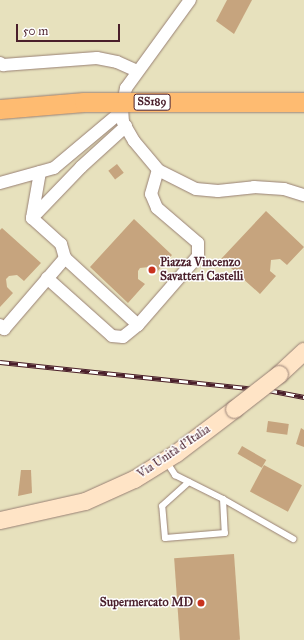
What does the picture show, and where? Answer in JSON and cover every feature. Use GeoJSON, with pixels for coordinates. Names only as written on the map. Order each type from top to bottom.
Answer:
{"type":"FeatureCollection","features":[{"type":"Feature","properties":{"kind":"main road","name":"SS189"},"geometry":{"type":"LineString","coordinates":[[0,109],[84,102],[304,102]]}},
{"type":"Feature","properties":{"kind":"street"},"geometry":{"type":"LineString","coordinates":[[190,0],[126,88],[122,111],[126,126],[158,170],[196,189],[218,191],[254,187],[284,189],[304,195]]}},
{"type":"Feature","properties":{"kind":"street"},"geometry":{"type":"LineString","coordinates":[[0,63],[3,65],[97,58],[117,62],[137,71]]}},
{"type":"Feature","properties":{"kind":"street"},"geometry":{"type":"LineString","coordinates":[[0,183],[54,168],[122,111]]}},
{"type":"Feature","properties":{"kind":"street"},"geometry":{"type":"LineString","coordinates":[[32,218],[69,180],[126,126]]}},
{"type":"Feature","properties":{"kind":"street"},"geometry":{"type":"LineString","coordinates":[[54,168],[69,180]]}},
{"type":"Feature","properties":{"kind":"street"},"geometry":{"type":"LineString","coordinates":[[47,278],[112,336],[123,336],[138,325],[198,256],[198,243],[157,208],[151,194],[158,170]]}},
{"type":"Feature","properties":{"kind":"street"},"geometry":{"type":"LineString","coordinates":[[32,218],[40,172]]}},
{"type":"Feature","properties":{"kind":"street"},"geometry":{"type":"LineString","coordinates":[[32,218],[61,244],[65,258],[138,325]]}},
{"type":"Feature","properties":{"kind":"street"},"geometry":{"type":"LineString","coordinates":[[0,325],[4,329],[65,258]]}},
{"type":"Feature","properties":{"kind":"street","name":"Via Unità d'Italia"},"geometry":{"type":"LineString","coordinates":[[0,520],[85,501],[134,479],[166,461],[279,374],[304,351]]}},
{"type":"Feature","properties":{"kind":"lane"},"geometry":{"type":"LineString","coordinates":[[166,461],[175,475],[223,499],[293,539]]}},
{"type":"Feature","properties":{"kind":"lane"},"geometry":{"type":"LineString","coordinates":[[189,482],[162,506],[164,538],[225,533],[223,499]]}},
{"type":"Feature","properties":{"kind":"building"},"geometry":{"type":"Polygon","coordinates":[[[227,0],[252,0],[234,34],[216,21],[227,0]]]}},
{"type":"Feature","properties":{"kind":"building"},"geometry":{"type":"Polygon","coordinates":[[[117,164],[124,173],[115,179],[108,171],[117,164]]]}},
{"type":"Feature","properties":{"kind":"building"},"geometry":{"type":"Polygon","coordinates":[[[266,211],[304,247],[287,265],[280,259],[271,260],[270,271],[276,276],[260,294],[221,259],[266,211]]]}},
{"type":"Feature","properties":{"kind":"building"},"geometry":{"type":"Polygon","coordinates":[[[134,219],[172,255],[156,273],[149,267],[140,268],[138,271],[138,279],[145,284],[128,303],[90,267],[134,219]]]}},
{"type":"Feature","properties":{"kind":"building"},"geometry":{"type":"Polygon","coordinates":[[[2,228],[41,263],[24,281],[17,275],[9,276],[6,279],[7,287],[13,293],[0,307],[0,230],[2,228]]]}},
{"type":"Feature","properties":{"kind":"building"},"geometry":{"type":"Polygon","coordinates":[[[268,421],[289,424],[287,435],[266,432],[268,421]]]}},
{"type":"Feature","properties":{"kind":"building"},"geometry":{"type":"Polygon","coordinates":[[[301,428],[304,430],[304,447],[296,444],[301,428]]]}},
{"type":"Feature","properties":{"kind":"building"},"geometry":{"type":"Polygon","coordinates":[[[242,446],[266,460],[262,468],[238,454],[242,446]]]}},
{"type":"Feature","properties":{"kind":"building"},"geometry":{"type":"Polygon","coordinates":[[[264,465],[302,485],[288,512],[250,491],[264,465]]]}},
{"type":"Feature","properties":{"kind":"building"},"geometry":{"type":"Polygon","coordinates":[[[21,470],[31,470],[32,493],[18,496],[21,470]]]}},
{"type":"Feature","properties":{"kind":"building"},"geometry":{"type":"Polygon","coordinates":[[[234,554],[240,640],[180,640],[174,558],[234,554]]]}},
{"type":"Feature","properties":{"kind":"railway"},"geometry":{"type":"LineString","coordinates":[[0,362],[268,390],[304,397]]}},
{"type":"Feature","properties":{"kind":"place","name":"Piazza Vincenzo Savatteri Castelli"},"geometry":{"type":"Point","coordinates":[152,270]}},
{"type":"Feature","properties":{"kind":"place","name":"Supermercato MD"},"geometry":{"type":"Point","coordinates":[201,603]}}]}
